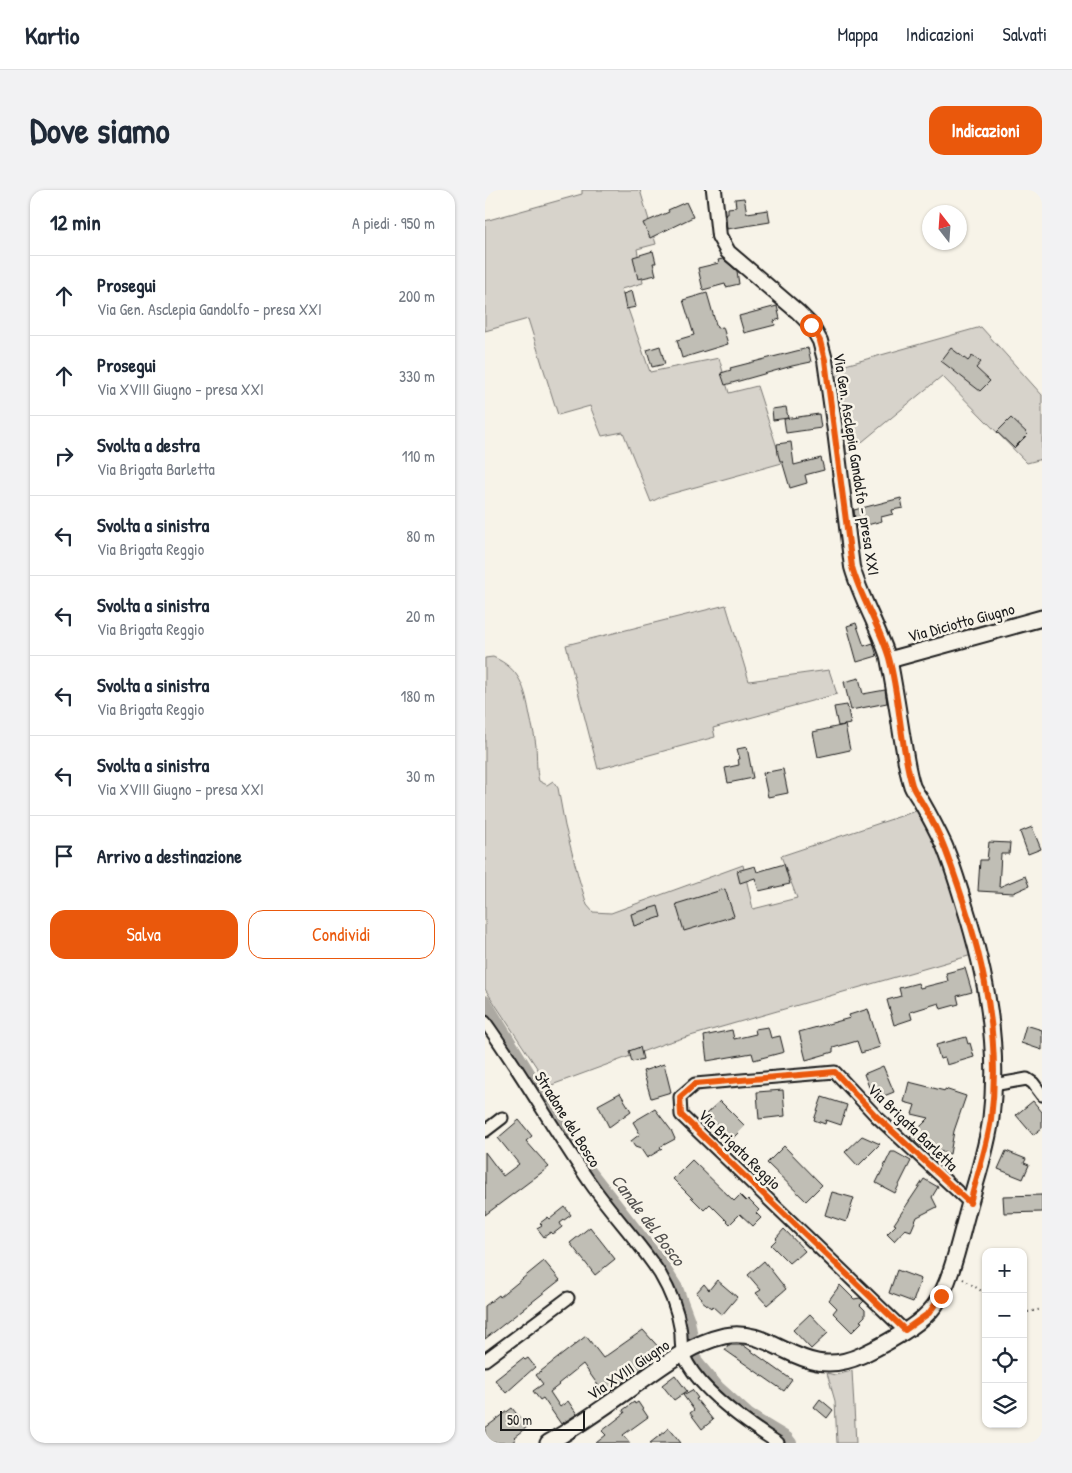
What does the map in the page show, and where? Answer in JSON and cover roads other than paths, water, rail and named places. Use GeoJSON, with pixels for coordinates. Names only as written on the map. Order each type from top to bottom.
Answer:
{"type":"FeatureCollection","features":[{"type":"Feature","properties":{"kind":"main road","name":"Via Diciotto Giugno"},"geometry":{"type":"LineString","coordinates":[[889,660],[1042,618]]}},
{"type":"Feature","properties":{"kind":"main road","name":"Via XVIII Giugno"},"geometry":{"type":"LineString","coordinates":[[547,1443],[577,1425],[686,1351],[723,1336],[739,1334],[751,1336],[805,1360],[832,1364],[848,1362],[863,1355],[924,1317],[941,1296],[970,1203],[988,1134],[993,1085],[991,1015],[973,934],[944,846],[913,787],[889,660]]}},
{"type":"Feature","properties":{"kind":"street","name":"Via Gen. Asclepia Gandolfo - presa XXI"},"geometry":{"type":"LineString","coordinates":[[713,190],[719,236],[728,252],[799,312],[811,325],[820,341],[825,360],[852,567],[857,584],[884,643],[889,660]]}},
{"type":"Feature","properties":{"kind":"street","name":"Stradone del Bosco"},"geometry":{"type":"LineString","coordinates":[[485,1022],[514,1063],[592,1185],[659,1272],[672,1295],[692,1369],[719,1401],[747,1423],[778,1443]]}},
{"type":"Feature","properties":{"kind":"street","name":"Via Brigata Barletta"},"geometry":{"type":"LineString","coordinates":[[835,1072],[876,1116],[970,1203]]}},
{"type":"Feature","properties":{"kind":"street","name":"Via Brigata Reggio"},"geometry":{"type":"LineString","coordinates":[[835,1072],[695,1084],[680,1097],[681,1115],[905,1330]]}},
{"type":"Feature","properties":{"kind":"street"},"geometry":{"type":"LineString","coordinates":[[993,1085],[1027,1079],[1042,1094]]}},
{"type":"Feature","properties":{"kind":"street"},"geometry":{"type":"LineString","coordinates":[[485,1131],[502,1118]]}},
{"type":"Feature","properties":{"kind":"street"},"geometry":{"type":"LineString","coordinates":[[485,1360],[568,1298]]}},
{"type":"Feature","properties":{"kind":"waterway","name":"Canale del Bosco"},"geometry":{"type":"LineString","coordinates":[[485,1001],[587,1167],[660,1261],[677,1288],[689,1320],[696,1361],[718,1387],[749,1415],[787,1438],[791,1443]]}}]}
